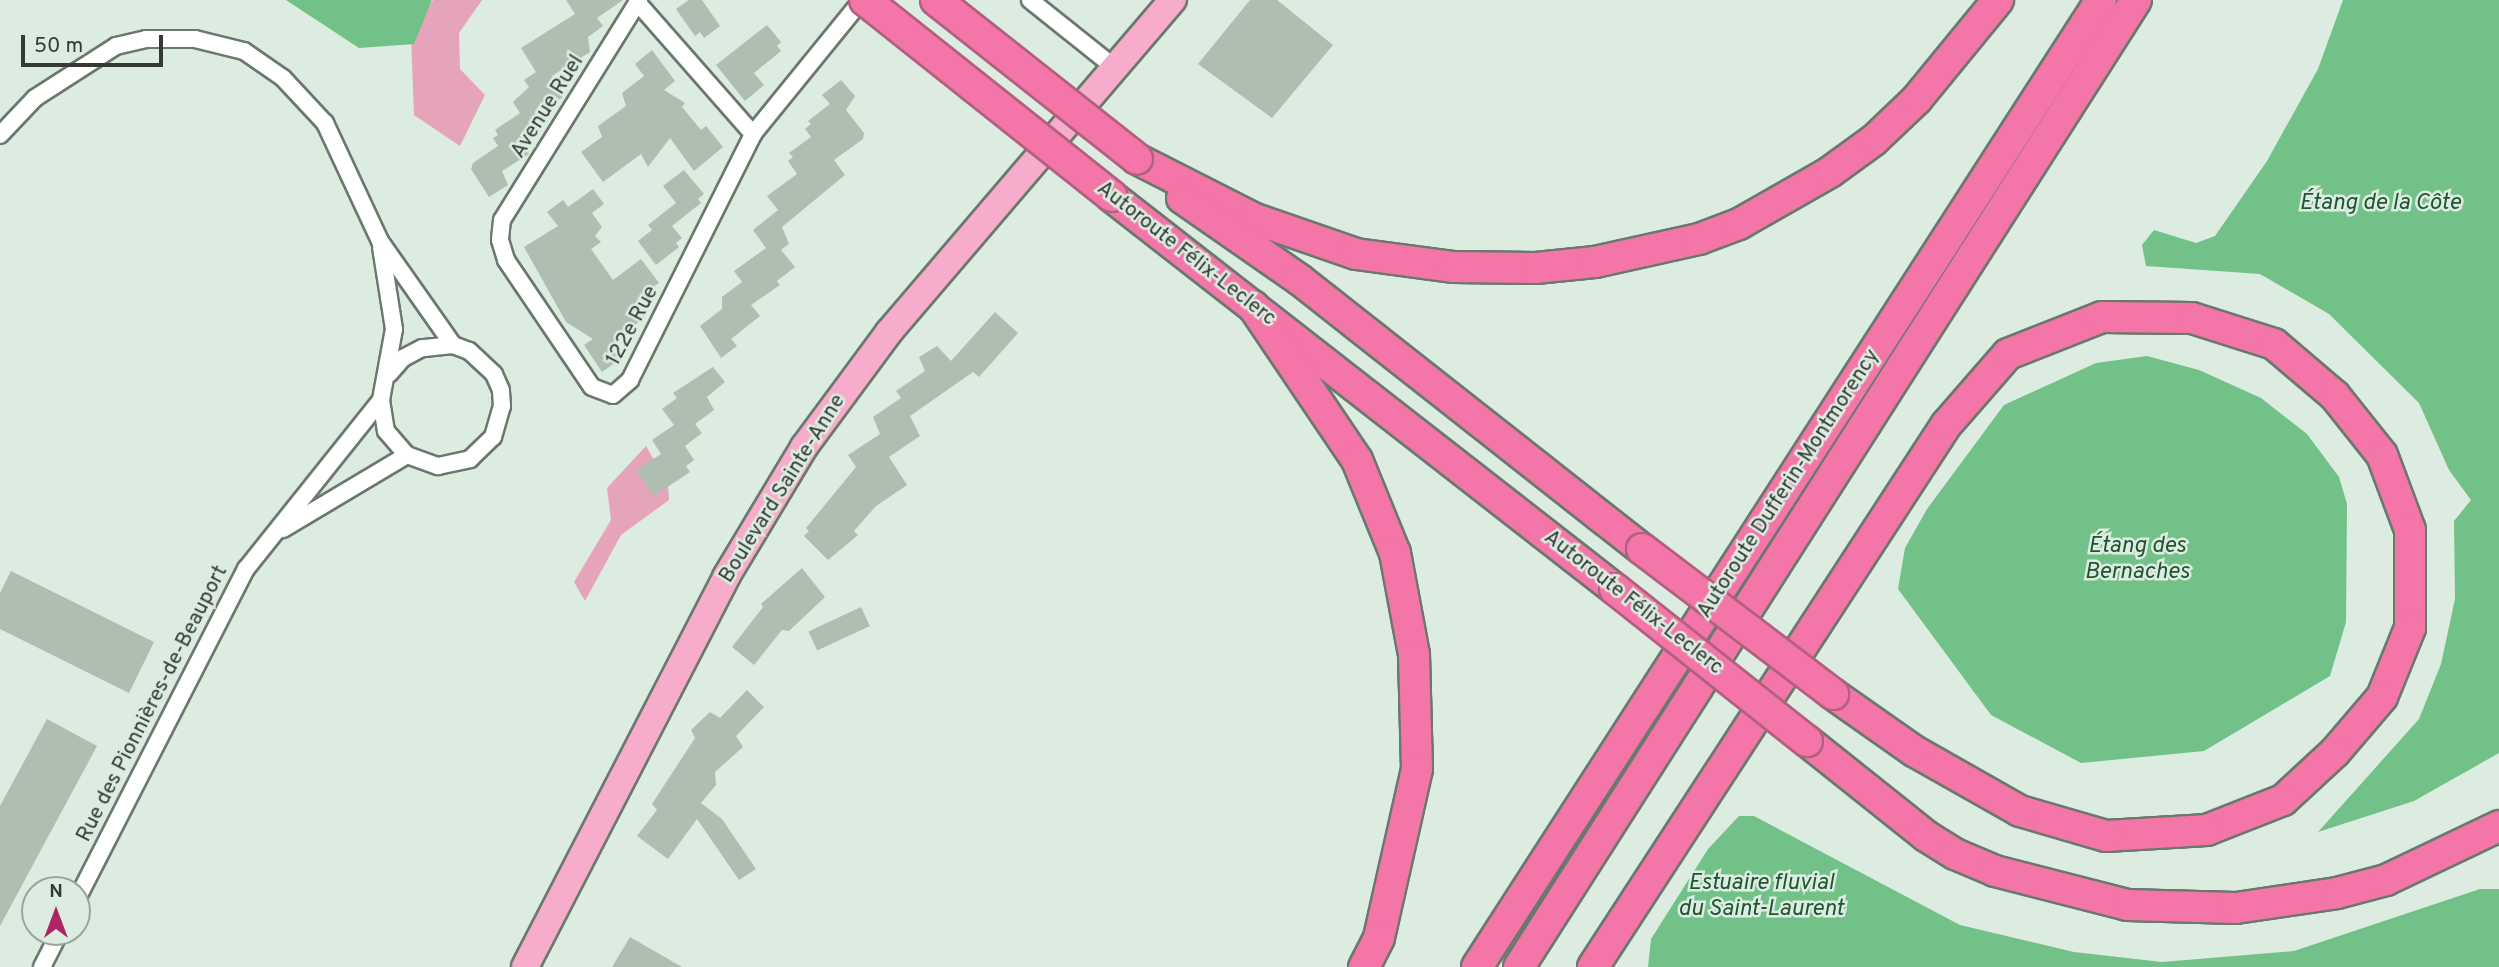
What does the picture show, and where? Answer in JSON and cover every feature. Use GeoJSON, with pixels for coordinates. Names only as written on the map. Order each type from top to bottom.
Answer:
{"type":"FeatureCollection","features":[{"type":"Feature","properties":{"kind":"highway","name":"Autoroute Félix-Leclerc"},"geometry":{"type":"LineString","coordinates":[[864,0],[1926,836],[1955,854],[1995,871],[2127,905],[2235,908],[2337,893],[2386,880],[2499,826]]}},
{"type":"Feature","properties":{"kind":"highway"},"geometry":{"type":"LineString","coordinates":[[936,0],[1137,159],[1194,209],[1300,280],[1642,549],[1833,694],[1914,751],[2020,811],[2106,836],[2207,830],[2283,800],[2335,752],[2382,697],[2410,628],[2410,530],[2382,455],[2335,396],[2274,344],[2192,318],[2102,317],[2008,354],[1946,425],[1593,967]]}},
{"type":"Feature","properties":{"kind":"highway"},"geometry":{"type":"LineString","coordinates":[[1137,159],[1255,219],[1356,254],[1454,267],[1536,268],[1595,262],[1699,239],[1740,224],[1830,172],[1874,140],[1917,99],[1998,0]]}},
{"type":"Feature","properties":{"kind":"highway","name":"Autoroute Dufferin-Montmorency"},"geometry":{"type":"LineString","coordinates":[[1477,967],[2101,0]]}},
{"type":"Feature","properties":{"kind":"highway","name":"Autoroute Dufferin-Montmorency"},"geometry":{"type":"LineString","coordinates":[[1519,967],[2136,0]]}},
{"type":"Feature","properties":{"kind":"highway"},"geometry":{"type":"LineString","coordinates":[[1253,306],[1357,460],[1395,553],[1414,654],[1417,769],[1378,938],[1364,967]]}},
{"type":"Feature","properties":{"kind":"main road","name":"Boulevard Sainte-Anne"},"geometry":{"type":"LineString","coordinates":[[525,967],[726,578],[804,447],[889,332],[1173,0]]}},
{"type":"Feature","properties":{"kind":"street","name":"122e Rue"},"geometry":{"type":"LineString","coordinates":[[500,240],[506,260],[592,387],[613,395],[630,380],[753,134],[864,0]]}},
{"type":"Feature","properties":{"kind":"street"},"geometry":{"type":"LineString","coordinates":[[1030,0],[1114,67]]}},
{"type":"Feature","properties":{"kind":"street"},"geometry":{"type":"LineString","coordinates":[[638,1],[753,134]]}},
{"type":"Feature","properties":{"kind":"street","name":"Avenue Ruel"},"geometry":{"type":"LineString","coordinates":[[500,240],[502,220],[638,1]]}},
{"type":"Feature","properties":{"kind":"street","name":"Rue des Pionnières-de-Beauport"},"geometry":{"type":"LineString","coordinates":[[0,135],[35,98],[116,46],[146,39],[195,39],[244,51],[283,78],[325,123],[380,241],[453,345],[476,356],[494,374],[502,398],[500,422],[483,450],[454,465],[438,466],[407,455],[386,431],[381,400]]}},
{"type":"Feature","properties":{"kind":"street","name":"Rue des Pionnières-de-Beauport"},"geometry":{"type":"LineString","coordinates":[[89,876],[246,569],[381,400],[389,374],[394,329],[380,241]]}},
{"type":"Feature","properties":{"kind":"street"},"geometry":{"type":"LineString","coordinates":[[389,374],[403,358],[422,348],[453,345]]}},
{"type":"Feature","properties":{"kind":"street","name":"Rue des Pionnières-de-Beauport"},"geometry":{"type":"LineString","coordinates":[[275,533],[407,455]]}},
{"type":"Feature","properties":{"kind":"street"},"geometry":{"type":"LineString","coordinates":[[42,967],[53,946]]}},
{"type":"Feature","properties":{"kind":"shaded area"},"geometry":{"type":"Polygon","coordinates":[[[433,0],[482,0],[459,33],[460,69],[485,95],[460,146],[414,115],[411,36],[433,0]]]}},
{"type":"Feature","properties":{"kind":"shaded area"},"geometry":{"type":"Polygon","coordinates":[[[646,446],[668,485],[669,500],[621,535],[585,601],[574,582],[611,520],[607,488],[646,446]]]}},
{"type":"Feature","properties":{"kind":"water"},"geometry":{"type":"Polygon","coordinates":[[[286,0],[432,0],[414,44],[359,48],[286,0]]]}},
{"type":"Feature","properties":{"kind":"water","name":"Étang de la Côte"},"geometry":{"type":"Polygon","coordinates":[[[2343,0],[2499,0],[2499,753],[2414,801],[2318,832],[2419,719],[2441,664],[2455,599],[2454,521],[2471,500],[2449,470],[2419,403],[2329,314],[2260,274],[2146,266],[2142,245],[2154,230],[2196,243],[2215,236],[2267,161],[2318,69],[2343,0]]]}},
{"type":"Feature","properties":{"kind":"water","name":"Étang des Bernaches"},"geometry":{"type":"Polygon","coordinates":[[[2147,356],[2199,370],[2261,398],[2307,434],[2339,477],[2347,504],[2346,622],[2330,676],[2204,751],[2081,763],[1991,715],[1898,589],[1905,548],[1927,509],[2004,405],[2096,363],[2147,356]]]}},
{"type":"Feature","properties":{"kind":"water","name":"Estuaire fluvial du Saint-Laurent"},"geometry":{"type":"Polygon","coordinates":[[[1739,816],[1754,816],[1960,925],[2074,952],[2162,962],[2294,951],[2480,889],[2499,889],[2499,967],[1648,967],[1651,939],[1708,849],[1739,816]]]}},
{"type":"Feature","properties":{"kind":"building"},"geometry":{"type":"Polygon","coordinates":[[[566,0],[623,0],[597,18],[603,26],[588,37],[590,52],[552,76],[563,97],[546,108],[551,115],[520,135],[529,154],[502,171],[508,185],[489,197],[471,169],[473,163],[498,146],[493,138],[498,135],[495,130],[520,113],[513,102],[529,87],[524,80],[536,72],[521,48],[575,14],[566,0]]]}},
{"type":"Feature","properties":{"kind":"building"},"geometry":{"type":"Polygon","coordinates":[[[689,0],[702,0],[720,26],[704,38],[700,32],[695,36],[676,9],[689,0]]]}},
{"type":"Feature","properties":{"kind":"building"},"geometry":{"type":"Polygon","coordinates":[[[1250,0],[1277,0],[1333,45],[1272,118],[1198,64],[1250,0]]]}},
{"type":"Feature","properties":{"kind":"building"},"geometry":{"type":"Polygon","coordinates":[[[767,25],[781,42],[777,46],[781,51],[754,73],[764,85],[745,101],[716,65],[767,25]]]}},
{"type":"Feature","properties":{"kind":"building"},"geometry":{"type":"Polygon","coordinates":[[[652,50],[675,81],[664,90],[685,103],[682,107],[701,130],[706,126],[723,147],[694,171],[670,138],[648,167],[641,154],[603,182],[581,152],[602,137],[598,126],[626,106],[622,93],[644,76],[635,64],[652,50]]]}},
{"type":"Feature","properties":{"kind":"building"},"geometry":{"type":"Polygon","coordinates":[[[841,80],[855,96],[846,110],[864,133],[863,139],[834,160],[845,175],[782,227],[789,244],[781,250],[795,267],[777,281],[780,285],[751,305],[760,316],[731,339],[737,346],[721,358],[700,326],[722,309],[722,297],[742,282],[734,271],[766,248],[753,230],[778,210],[767,196],[797,174],[788,161],[793,157],[789,153],[811,137],[805,129],[811,124],[808,121],[830,104],[822,95],[841,80]]]}},
{"type":"Feature","properties":{"kind":"building"},"geometry":{"type":"Polygon","coordinates":[[[684,170],[704,194],[698,199],[701,203],[672,226],[682,238],[676,243],[679,247],[656,265],[638,241],[652,230],[648,225],[676,203],[663,186],[684,170]]]}},
{"type":"Feature","properties":{"kind":"building"},"geometry":{"type":"Polygon","coordinates":[[[593,189],[604,204],[592,213],[602,227],[595,236],[601,242],[591,249],[613,280],[641,259],[659,283],[653,287],[658,293],[637,309],[644,317],[614,345],[623,357],[602,372],[584,345],[593,339],[566,322],[524,247],[558,226],[547,212],[563,200],[568,207],[593,189]]]}},
{"type":"Feature","properties":{"kind":"building"},"geometry":{"type":"Polygon","coordinates":[[[995,312],[1018,333],[979,377],[973,372],[910,416],[920,436],[889,457],[907,485],[876,506],[854,531],[858,535],[828,560],[804,536],[809,531],[806,528],[856,467],[848,455],[880,434],[873,417],[901,398],[896,391],[925,371],[919,357],[937,346],[951,361],[995,312]]]}},
{"type":"Feature","properties":{"kind":"building"},"geometry":{"type":"Polygon","coordinates":[[[713,367],[725,382],[707,397],[714,410],[695,424],[702,433],[685,446],[694,460],[686,466],[690,472],[654,496],[636,470],[661,454],[652,440],[674,425],[662,409],[677,398],[673,393],[713,367]]]}},
{"type":"Feature","properties":{"kind":"building"},"geometry":{"type":"Polygon","coordinates":[[[802,568],[825,597],[789,631],[782,630],[754,665],[732,647],[763,607],[761,604],[802,568]]]}},
{"type":"Feature","properties":{"kind":"building"},"geometry":{"type":"Polygon","coordinates":[[[11,571],[154,642],[129,693],[0,629],[0,593],[11,571]]]}},
{"type":"Feature","properties":{"kind":"building"},"geometry":{"type":"Polygon","coordinates":[[[861,607],[870,626],[817,651],[808,632],[861,607]]]}},
{"type":"Feature","properties":{"kind":"building"},"geometry":{"type":"Polygon","coordinates":[[[747,690],[764,707],[736,736],[743,747],[715,772],[716,785],[701,803],[722,819],[756,869],[739,880],[697,819],[668,859],[637,836],[657,810],[652,804],[695,738],[691,730],[710,712],[720,718],[747,690]]]}},
{"type":"Feature","properties":{"kind":"building"},"geometry":{"type":"Polygon","coordinates":[[[47,719],[97,746],[27,876],[21,876],[21,887],[0,926],[0,806],[47,719]]]}},
{"type":"Feature","properties":{"kind":"building"},"geometry":{"type":"Polygon","coordinates":[[[630,937],[682,967],[612,967],[630,937]]]}}]}
